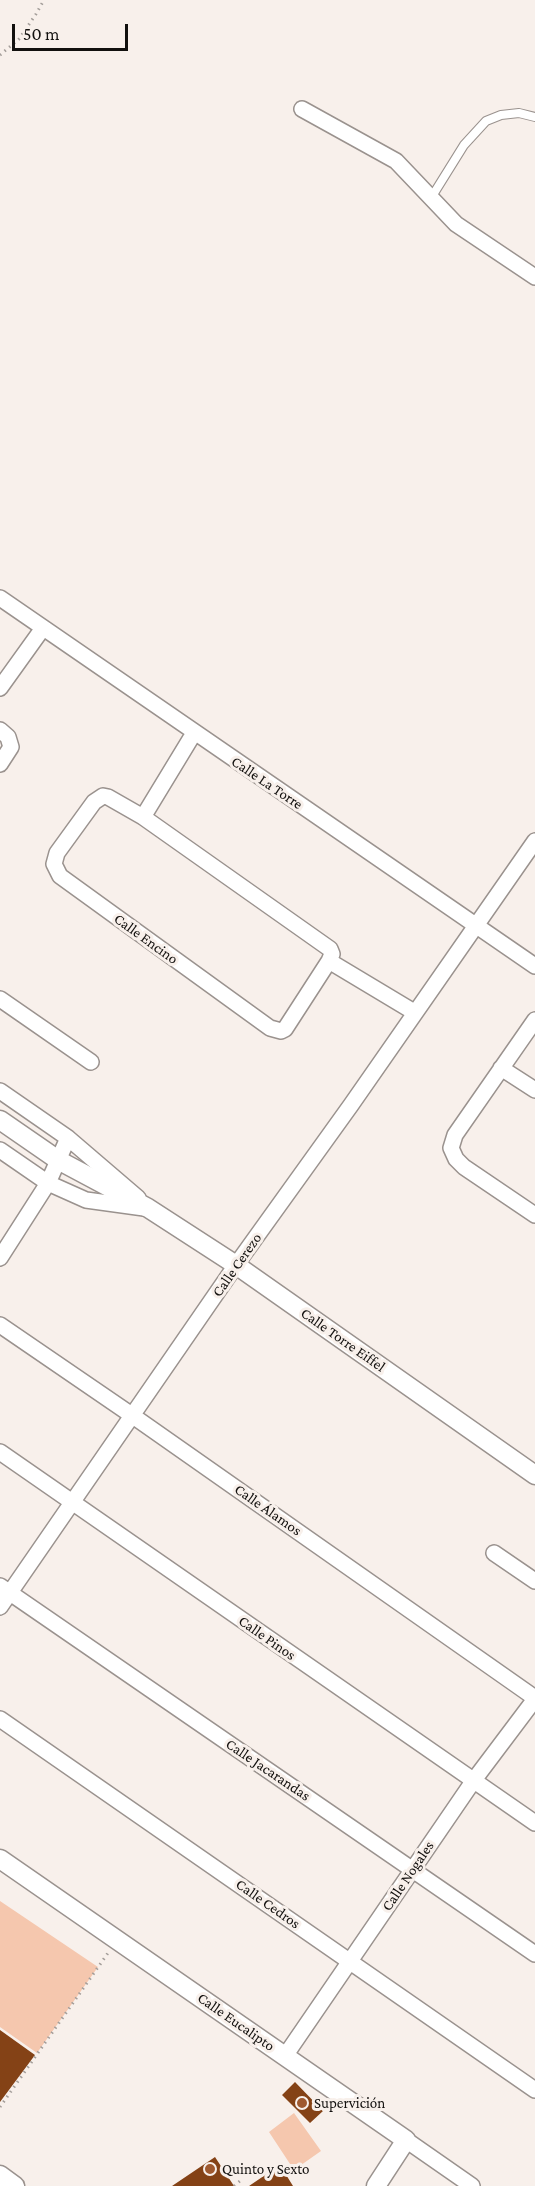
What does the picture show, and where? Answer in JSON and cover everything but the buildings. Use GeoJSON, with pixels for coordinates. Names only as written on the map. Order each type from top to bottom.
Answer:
{"type":"FeatureCollection","features":[{"type":"Feature","properties":{"kind":"street"},"geometry":{"type":"LineString","coordinates":[[302,109],[396,161],[456,224],[535,277]]}},
{"type":"Feature","properties":{"kind":"street","name":"Calle La Torre"},"geometry":{"type":"LineString","coordinates":[[0,598],[535,966]]}},
{"type":"Feature","properties":{"kind":"street"},"geometry":{"type":"LineString","coordinates":[[0,688],[44,628]]}},
{"type":"Feature","properties":{"kind":"street"},"geometry":{"type":"LineString","coordinates":[[0,730],[8,737],[11,747],[0,764]]}},
{"type":"Feature","properties":{"kind":"street"},"geometry":{"type":"LineString","coordinates":[[142,817],[194,733]]}},
{"type":"Feature","properties":{"kind":"street","name":"Calle Encino"},"geometry":{"type":"LineString","coordinates":[[108,797],[142,817],[329,947],[332,954],[329,961],[285,1029],[276,1030],[60,876],[54,864],[57,854],[98,799],[108,797]]}},
{"type":"Feature","properties":{"kind":"street","name":"Calle Cerezo"},"geometry":{"type":"LineString","coordinates":[[0,1607],[5,1589],[72,1503],[134,1416],[236,1265],[535,841]]}},
{"type":"Feature","properties":{"kind":"street"},"geometry":{"type":"LineString","coordinates":[[329,961],[414,1012]]}},
{"type":"Feature","properties":{"kind":"street"},"geometry":{"type":"LineString","coordinates":[[0,999],[92,1062]]}},
{"type":"Feature","properties":{"kind":"street"},"geometry":{"type":"LineString","coordinates":[[535,1020],[455,1135],[452,1148],[456,1159],[464,1167],[535,1215]]}},
{"type":"Feature","properties":{"kind":"street"},"geometry":{"type":"LineString","coordinates":[[501,1068],[535,1090]]}},
{"type":"Feature","properties":{"kind":"street"},"geometry":{"type":"LineString","coordinates":[[0,1091],[68,1138],[148,1208]]}},
{"type":"Feature","properties":{"kind":"street","name":"Calle Torre Eiffel"},"geometry":{"type":"LineString","coordinates":[[0,1120],[58,1160],[148,1208],[236,1265],[535,1475]]}},
{"type":"Feature","properties":{"kind":"street"},"geometry":{"type":"LineString","coordinates":[[0,1258],[48,1184],[68,1138]]}},
{"type":"Feature","properties":{"kind":"street"},"geometry":{"type":"LineString","coordinates":[[0,1150],[48,1184],[86,1200],[148,1208]]}},
{"type":"Feature","properties":{"kind":"street","name":"Calle Álamos"},"geometry":{"type":"LineString","coordinates":[[0,1325],[134,1416],[535,1698]]}},
{"type":"Feature","properties":{"kind":"street","name":"Calle Pinos"},"geometry":{"type":"LineString","coordinates":[[0,1452],[535,1823]]}},
{"type":"Feature","properties":{"kind":"street"},"geometry":{"type":"LineString","coordinates":[[494,1553],[535,1581]]}},
{"type":"Feature","properties":{"kind":"street","name":"Calle Jacarandas"},"geometry":{"type":"LineString","coordinates":[[5,1589],[535,1954]]}},
{"type":"Feature","properties":{"kind":"street","name":"Calle Nogales"},"geometry":{"type":"LineString","coordinates":[[285,2056],[474,1780],[535,1698]]}},
{"type":"Feature","properties":{"kind":"street","name":"Calle Cedros"},"geometry":{"type":"LineString","coordinates":[[0,1719],[535,2090]]}},
{"type":"Feature","properties":{"kind":"street","name":"Calle Eucalipto"},"geometry":{"type":"LineString","coordinates":[[0,1859],[472,2186]]}},
{"type":"Feature","properties":{"kind":"street"},"geometry":{"type":"LineString","coordinates":[[376,2186],[406,2140]]}},
{"type":"Feature","properties":{"kind":"street"},"geometry":{"type":"LineString","coordinates":[[0,2175],[15,2186]]}},
{"type":"Feature","properties":{"kind":"lane"},"geometry":{"type":"LineString","coordinates":[[430,199],[464,145],[486,121],[501,115],[519,113],[535,117]]}},
{"type":"Feature","properties":{"kind":"path"},"geometry":{"type":"LineString","coordinates":[[0,55],[19,39],[44,0]]}},
{"type":"Feature","properties":{"kind":"path"},"geometry":{"type":"LineString","coordinates":[[0,2107],[117,1940]]}},
{"type":"Feature","properties":{"kind":"path"},"geometry":{"type":"LineString","coordinates":[[234,2186],[240,2181]]}},
{"type":"Feature","properties":{"kind":"shaded area"},"geometry":{"type":"Polygon","coordinates":[[[0,1901],[98,1967],[37,2053],[0,2027],[0,1901]]]}},
{"type":"Feature","properties":{"kind":"shaded area"},"geometry":{"type":"Polygon","coordinates":[[[294,2113],[321,2151],[294,2170],[269,2132],[294,2113]]]}},
{"type":"Feature","properties":{"kind":"place","name":"Supervición"},"geometry":{"type":"Point","coordinates":[302,2103]}},
{"type":"Feature","properties":{"kind":"place","name":"Quinto y Sexto"},"geometry":{"type":"Point","coordinates":[210,2169]}}]}
